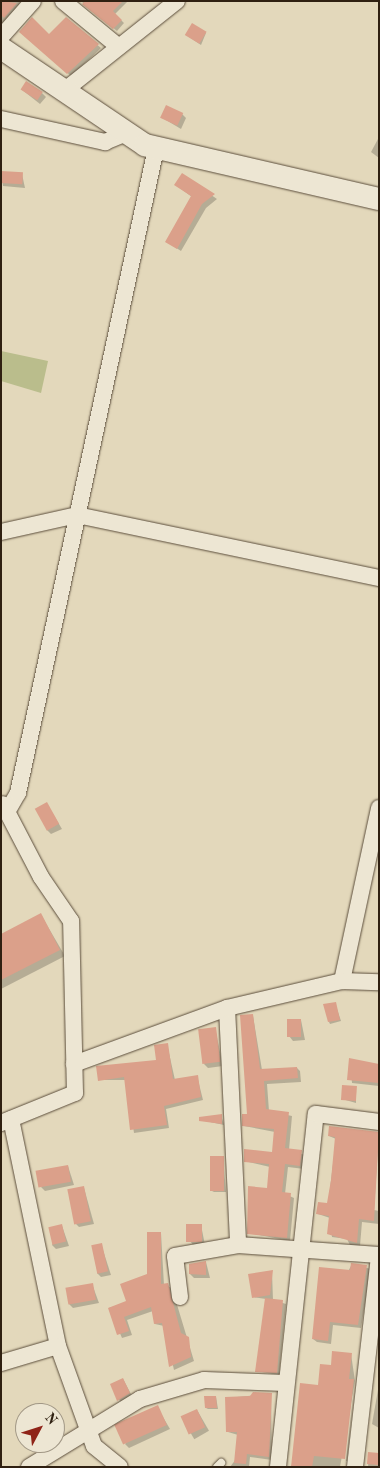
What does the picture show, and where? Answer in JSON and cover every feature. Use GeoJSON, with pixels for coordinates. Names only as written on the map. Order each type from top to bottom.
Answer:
{"type":"FeatureCollection","features":[{"type":"Feature","properties":{"kind":"street"},"geometry":{"type":"LineString","coordinates":[[1,37],[34,1]]}},
{"type":"Feature","properties":{"kind":"street"},"geometry":{"type":"LineString","coordinates":[[63,1],[119,47]]}},
{"type":"Feature","properties":{"kind":"street"},"geometry":{"type":"LineString","coordinates":[[65,90],[119,47],[157,5],[177,1]]}},
{"type":"Feature","properties":{"kind":"street"},"geometry":{"type":"LineString","coordinates":[[1,48],[65,90],[124,134],[156,148],[379,199]]}},
{"type":"Feature","properties":{"kind":"street"},"geometry":{"type":"LineString","coordinates":[[1,119],[105,142],[124,134]]}},
{"type":"Feature","properties":{"kind":"street"},"geometry":{"type":"LineString","coordinates":[[120,1467],[94,1446],[58,1346],[6,1121],[75,1093],[70,981],[75,948],[71,921],[4,806],[18,793],[156,148]]}},
{"type":"Feature","properties":{"kind":"street"},"geometry":{"type":"LineString","coordinates":[[1,532],[78,515],[379,578]]}},
{"type":"Feature","properties":{"kind":"street"},"geometry":{"type":"LineString","coordinates":[[342,981],[379,808]]}},
{"type":"Feature","properties":{"kind":"street"},"geometry":{"type":"LineString","coordinates":[[74,1064],[226,1008],[342,981],[379,982]]}},
{"type":"Feature","properties":{"kind":"street"},"geometry":{"type":"LineString","coordinates":[[226,1008],[238,1245]]}},
{"type":"Feature","properties":{"kind":"street"},"geometry":{"type":"LineString","coordinates":[[278,1467],[285,1383],[304,1249],[316,1114],[379,1122]]}},
{"type":"Feature","properties":{"kind":"street"},"geometry":{"type":"LineString","coordinates":[[180,1296],[175,1256],[238,1245],[379,1255],[354,1467]]}},
{"type":"Feature","properties":{"kind":"street"},"geometry":{"type":"LineString","coordinates":[[1,1363],[58,1346]]}},
{"type":"Feature","properties":{"kind":"street"},"geometry":{"type":"LineString","coordinates":[[29,1467],[88,1428],[140,1399],[204,1380],[285,1383]]}},
{"type":"Feature","properties":{"kind":"green space"},"geometry":{"type":"Polygon","coordinates":[[[1,351],[48,361],[41,393],[1,381],[1,351]]]}},
{"type":"Feature","properties":{"kind":"building"},"geometry":{"type":"Polygon","coordinates":[[[1,1],[17,3],[4,18],[1,15],[1,1]]]}},
{"type":"Feature","properties":{"kind":"building"},"geometry":{"type":"Polygon","coordinates":[[[85,1],[123,1],[113,11],[122,20],[113,29],[82,4],[85,1]]]}},
{"type":"Feature","properties":{"kind":"building"},"geometry":{"type":"Polygon","coordinates":[[[32,17],[49,34],[66,17],[99,44],[67,74],[19,32],[32,17]]]}},
{"type":"Feature","properties":{"kind":"building"},"geometry":{"type":"Polygon","coordinates":[[[192,23],[207,32],[199,44],[185,35],[192,23]]]}},
{"type":"Feature","properties":{"kind":"building"},"geometry":{"type":"Polygon","coordinates":[[[26,81],[43,92],[37,100],[21,89],[26,81]]]}},
{"type":"Feature","properties":{"kind":"building"},"geometry":{"type":"Polygon","coordinates":[[[166,105],[183,113],[177,126],[160,118],[166,105]]]}},
{"type":"Feature","properties":{"kind":"building"},"geometry":{"type":"Polygon","coordinates":[[[1,171],[23,172],[22,184],[1,183],[1,171]]]}},
{"type":"Feature","properties":{"kind":"building"},"geometry":{"type":"Polygon","coordinates":[[[182,173],[215,194],[202,204],[177,249],[165,242],[191,196],[174,185],[182,173]]]}},
{"type":"Feature","properties":{"kind":"building"},"geometry":{"type":"Polygon","coordinates":[[[47,802],[59,824],[47,831],[35,809],[47,802]]]}},
{"type":"Feature","properties":{"kind":"building"},"geometry":{"type":"Polygon","coordinates":[[[41,913],[60,950],[1,980],[1,934],[41,913]]]}},
{"type":"Feature","properties":{"kind":"building"},"geometry":{"type":"Polygon","coordinates":[[[336,1002],[340,1020],[328,1022],[323,1004],[336,1002]]]}},
{"type":"Feature","properties":{"kind":"building"},"geometry":{"type":"Polygon","coordinates":[[[253,1014],[260,1069],[297,1067],[298,1078],[264,1081],[266,1109],[289,1112],[285,1148],[302,1150],[300,1166],[285,1164],[282,1192],[291,1193],[287,1238],[247,1234],[248,1186],[267,1188],[269,1164],[244,1162],[244,1149],[272,1152],[274,1129],[242,1126],[242,1114],[247,1114],[240,1015],[253,1014]]]}},
{"type":"Feature","properties":{"kind":"building"},"geometry":{"type":"Polygon","coordinates":[[[287,1019],[301,1019],[301,1037],[287,1037],[287,1019]]]}},
{"type":"Feature","properties":{"kind":"building"},"geometry":{"type":"Polygon","coordinates":[[[216,1027],[220,1062],[202,1064],[198,1029],[216,1027]]]}},
{"type":"Feature","properties":{"kind":"building"},"geometry":{"type":"Polygon","coordinates":[[[168,1043],[173,1079],[198,1075],[201,1097],[164,1106],[167,1125],[130,1130],[124,1077],[98,1081],[96,1066],[156,1060],[154,1045],[168,1043]]]}},
{"type":"Feature","properties":{"kind":"building"},"geometry":{"type":"Polygon","coordinates":[[[349,1058],[379,1064],[379,1083],[347,1080],[349,1058]]]}},
{"type":"Feature","properties":{"kind":"building"},"geometry":{"type":"Polygon","coordinates":[[[342,1085],[357,1086],[356,1101],[341,1100],[342,1085]]]}},
{"type":"Feature","properties":{"kind":"building"},"geometry":{"type":"Polygon","coordinates":[[[222,1114],[222,1124],[199,1121],[199,1117],[222,1114]]]}},
{"type":"Feature","properties":{"kind":"building"},"geometry":{"type":"Polygon","coordinates":[[[329,1126],[379,1132],[374,1221],[359,1219],[357,1243],[327,1234],[329,1216],[316,1214],[318,1202],[327,1203],[331,1180],[335,1137],[328,1136],[329,1126]]]}},
{"type":"Feature","properties":{"kind":"building"},"geometry":{"type":"Polygon","coordinates":[[[210,1156],[224,1156],[224,1191],[210,1191],[210,1156]]]}},
{"type":"Feature","properties":{"kind":"building"},"geometry":{"type":"Polygon","coordinates":[[[68,1165],[71,1182],[38,1187],[36,1171],[68,1165]]]}},
{"type":"Feature","properties":{"kind":"building"},"geometry":{"type":"Polygon","coordinates":[[[84,1186],[91,1221],[74,1225],[67,1189],[84,1186]]]}},
{"type":"Feature","properties":{"kind":"building"},"geometry":{"type":"Polygon","coordinates":[[[62,1224],[66,1242],[52,1245],[48,1227],[62,1224]]]}},
{"type":"Feature","properties":{"kind":"building"},"geometry":{"type":"Polygon","coordinates":[[[186,1224],[202,1224],[202,1242],[186,1242],[186,1224]]]}},
{"type":"Feature","properties":{"kind":"building"},"geometry":{"type":"Polygon","coordinates":[[[147,1232],[161,1232],[161,1284],[168,1283],[181,1333],[189,1337],[191,1357],[169,1367],[162,1323],[154,1324],[151,1307],[124,1317],[129,1331],[117,1335],[108,1308],[126,1301],[120,1284],[147,1274],[147,1232]]]}},
{"type":"Feature","properties":{"kind":"building"},"geometry":{"type":"Polygon","coordinates":[[[102,1243],[108,1271],[97,1274],[91,1245],[102,1243]]]}},
{"type":"Feature","properties":{"kind":"building"},"geometry":{"type":"Polygon","coordinates":[[[206,1261],[206,1275],[189,1274],[189,1264],[206,1261]]]}},
{"type":"Feature","properties":{"kind":"building"},"geometry":{"type":"Polygon","coordinates":[[[351,1263],[367,1265],[358,1325],[330,1322],[328,1341],[312,1339],[319,1267],[350,1270],[351,1263]]]}},
{"type":"Feature","properties":{"kind":"building"},"geometry":{"type":"Polygon","coordinates":[[[273,1270],[270,1295],[252,1298],[248,1274],[273,1270]]]}},
{"type":"Feature","properties":{"kind":"building"},"geometry":{"type":"Polygon","coordinates":[[[93,1283],[96,1300],[68,1305],[65,1288],[93,1283]]]}},
{"type":"Feature","properties":{"kind":"building"},"geometry":{"type":"Polygon","coordinates":[[[265,1298],[283,1300],[277,1373],[255,1372],[265,1298]]]}},
{"type":"Feature","properties":{"kind":"building"},"geometry":{"type":"Polygon","coordinates":[[[332,1351],[352,1353],[349,1379],[354,1379],[345,1459],[314,1456],[312,1467],[291,1467],[300,1383],[318,1385],[320,1364],[331,1365],[332,1351]]]}},
{"type":"Feature","properties":{"kind":"building"},"geometry":{"type":"Polygon","coordinates":[[[123,1378],[130,1393],[117,1401],[110,1384],[123,1378]]]}},
{"type":"Feature","properties":{"kind":"building"},"geometry":{"type":"Polygon","coordinates":[[[253,1392],[272,1393],[269,1457],[247,1454],[246,1464],[234,1463],[237,1432],[226,1432],[225,1397],[250,1396],[253,1392]]]}},
{"type":"Feature","properties":{"kind":"building"},"geometry":{"type":"Polygon","coordinates":[[[204,1396],[216,1396],[217,1408],[205,1408],[204,1396]]]}},
{"type":"Feature","properties":{"kind":"building"},"geometry":{"type":"Polygon","coordinates":[[[158,1405],[167,1425],[123,1445],[114,1425],[158,1405]]]}},
{"type":"Feature","properties":{"kind":"building"},"geometry":{"type":"Polygon","coordinates":[[[197,1409],[205,1427],[189,1435],[181,1416],[197,1409]]]}},
{"type":"Feature","properties":{"kind":"building"},"geometry":{"type":"Polygon","coordinates":[[[368,1452],[379,1453],[378,1465],[367,1464],[368,1452]]]}}]}
